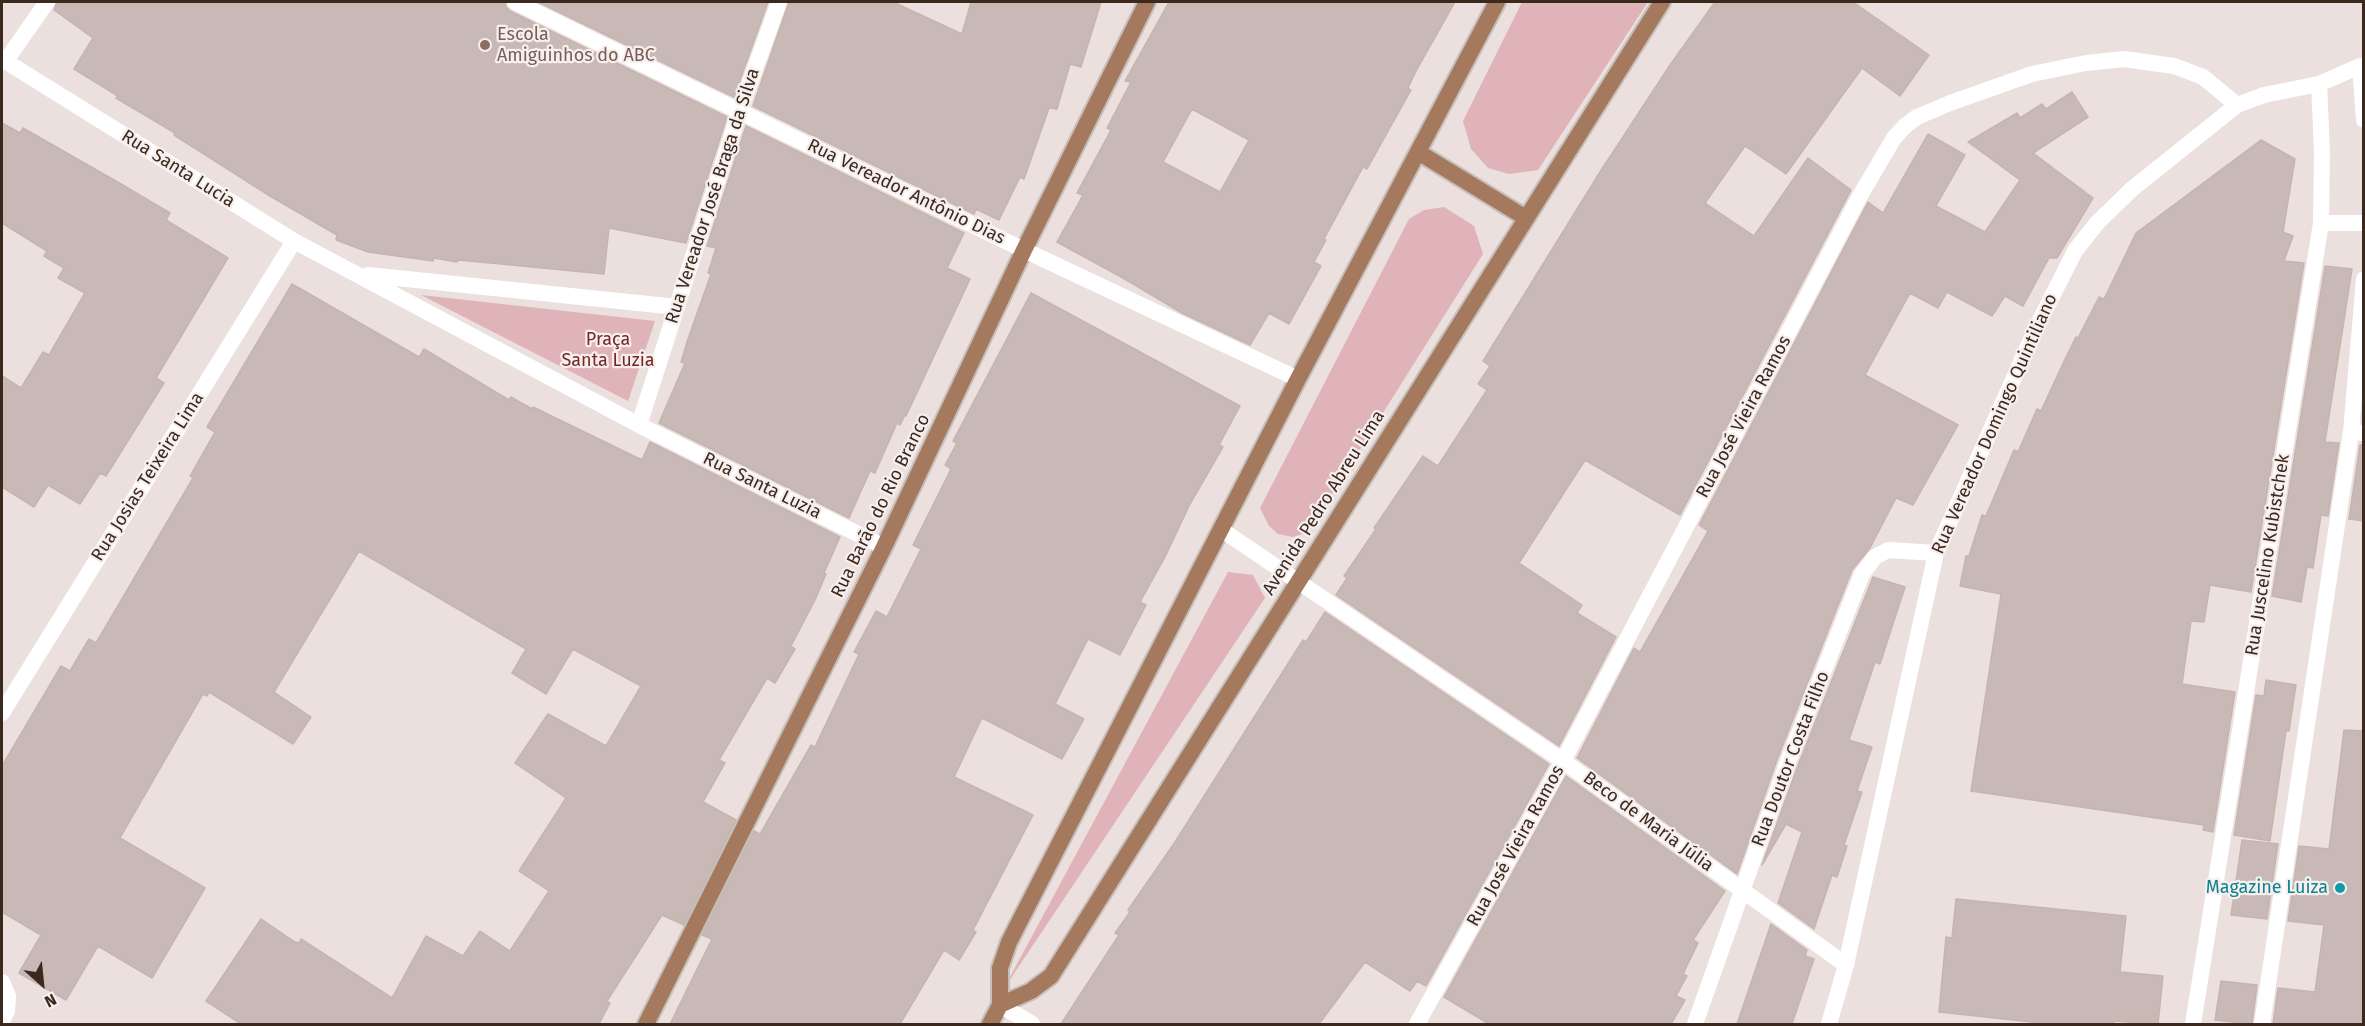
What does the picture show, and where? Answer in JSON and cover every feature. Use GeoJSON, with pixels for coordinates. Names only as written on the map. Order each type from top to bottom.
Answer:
{"type":"FeatureCollection","features":[{"type":"Feature","properties":{"kind":"main road","name":"Rua Barão do Rio Branco"},"geometry":{"type":"LineString","coordinates":[[646,1024],[884,547],[1024,250],[1147,2]]}},
{"type":"Feature","properties":{"kind":"main road"},"geometry":{"type":"LineString","coordinates":[[990,1024],[1000,1005],[1000,968],[1009,942],[1298,379],[1497,2]]}},
{"type":"Feature","properties":{"kind":"main road","name":"Avenida Pedro Abreu Lima"},"geometry":{"type":"LineString","coordinates":[[1000,1005],[1031,991],[1051,976],[1662,2]]}},
{"type":"Feature","properties":{"kind":"main road"},"geometry":{"type":"LineString","coordinates":[[1418,152],[1526,218]]}},
{"type":"Feature","properties":{"kind":"street"},"geometry":{"type":"LineString","coordinates":[[3,61],[47,2]]}},
{"type":"Feature","properties":{"kind":"street","name":"Rua Vereador Antônio Dias"},"geometry":{"type":"LineString","coordinates":[[515,2],[1024,250],[1298,379]]}},
{"type":"Feature","properties":{"kind":"street","name":"Rua Vereador José Braga da Silva"},"geometry":{"type":"LineString","coordinates":[[639,425],[740,110],[779,2]]}},
{"type":"Feature","properties":{"kind":"street","name":"Rua José Vieira Ramos"},"geometry":{"type":"LineString","coordinates":[[1417,1024],[1563,761],[1861,194],[1894,138],[1917,117],[2032,74],[2086,63],[2124,59],[2174,66],[2203,77],[2237,105]]}},
{"type":"Feature","properties":{"kind":"street","name":"Rua Santa Lucia"},"geometry":{"type":"LineString","coordinates":[[3,61],[294,241],[358,274]]}},
{"type":"Feature","properties":{"kind":"street"},"geometry":{"type":"LineString","coordinates":[[2362,64],[2364,120]]}},
{"type":"Feature","properties":{"kind":"street","name":"Rua Vereador Domingo Quintiliano"},"geometry":{"type":"LineString","coordinates":[[1829,1024],[1846,965],[1936,553],[2037,326],[2075,251],[2097,223],[2132,189],[2237,105],[2264,95],[2319,84],[2362,64]]}},
{"type":"Feature","properties":{"kind":"street","name":"Rua Juscelino Kubistchek"},"geometry":{"type":"LineString","coordinates":[[2193,1024],[2321,223],[2322,152],[2319,84]]}},
{"type":"Feature","properties":{"kind":"street"},"geometry":{"type":"LineString","coordinates":[[2321,223],[2364,223]]}},
{"type":"Feature","properties":{"kind":"street","name":"Rua Josias Teixeira Lima"},"geometry":{"type":"LineString","coordinates":[[2,713],[294,241]]}},
{"type":"Feature","properties":{"kind":"street"},"geometry":{"type":"LineString","coordinates":[[358,274],[677,307]]}},
{"type":"Feature","properties":{"kind":"street"},"geometry":{"type":"LineString","coordinates":[[358,274],[639,425]]}},
{"type":"Feature","properties":{"kind":"street"},"geometry":{"type":"LineString","coordinates":[[2262,1024],[2357,432],[2364,279]]}},
{"type":"Feature","properties":{"kind":"street","name":"Rua Santa Luzia"},"geometry":{"type":"LineString","coordinates":[[639,425],[884,547]]}},
{"type":"Feature","properties":{"kind":"street","name":"Beco de Maria Júlia"},"geometry":{"type":"LineString","coordinates":[[1222,530],[1563,761],[1846,965]]}},
{"type":"Feature","properties":{"kind":"street","name":"Rua Doutor Costa Filho"},"geometry":{"type":"LineString","coordinates":[[1695,1024],[1787,764],[1863,574],[1875,557],[1888,550],[1936,553]]}},
{"type":"Feature","properties":{"kind":"street"},"geometry":{"type":"LineString","coordinates":[[2,983],[8,996],[8,1011],[2,1021]]}},
{"type":"Feature","properties":{"kind":"street"},"geometry":{"type":"LineString","coordinates":[[1000,1005],[1032,1024]]}},
{"type":"Feature","properties":{"kind":"green space"},"geometry":{"type":"Polygon","coordinates":[[[1522,2],[1648,2],[1538,170],[1509,174],[1488,168],[1471,149],[1463,121],[1522,2]]]}},
{"type":"Feature","properties":{"kind":"green space"},"geometry":{"type":"Polygon","coordinates":[[[1444,207],[1474,226],[1483,254],[1308,532],[1293,537],[1278,534],[1269,526],[1260,508],[1409,219],[1424,210],[1444,207]]]}},
{"type":"Feature","properties":{"kind":"green space","name":"Praça Santa Luzia"},"geometry":{"type":"Polygon","coordinates":[[[421,295],[655,321],[628,401],[421,295]]]}},
{"type":"Feature","properties":{"kind":"green space"},"geometry":{"type":"Polygon","coordinates":[[[1228,572],[1253,575],[1265,598],[1003,990],[1228,572]]]}},
{"type":"Feature","properties":{"kind":"building"},"geometry":{"type":"Polygon","coordinates":[[[57,2],[505,2],[510,11],[727,117],[686,243],[609,228],[604,274],[458,260],[457,262],[434,258],[433,261],[368,252],[336,240],[337,235],[270,196],[74,69],[93,38],[54,10],[57,2]]]}},
{"type":"Feature","properties":{"kind":"building"},"geometry":{"type":"Polygon","coordinates":[[[538,2],[768,2],[734,97],[538,2]]]}},
{"type":"Feature","properties":{"kind":"building"},"geometry":{"type":"Polygon","coordinates":[[[789,2],[893,2],[962,34],[971,2],[1101,2],[1081,67],[1070,64],[1057,109],[1049,108],[1024,179],[1020,177],[999,220],[976,209],[974,214],[753,106],[789,2]]]}},
{"type":"Feature","properties":{"kind":"building"},"geometry":{"type":"Polygon","coordinates":[[[1169,2],[1455,2],[1416,71],[1408,88],[1411,90],[1367,169],[1363,167],[1324,239],[1326,240],[1314,262],[1321,266],[1289,324],[1269,313],[1250,345],[1182,313],[1057,242],[1083,195],[1077,193],[1111,130],[1107,128],[1131,82],[1125,81],[1169,2]],[[1192,109],[1163,162],[1220,192],[1249,140],[1192,109]]]}},
{"type":"Feature","properties":{"kind":"building"},"geometry":{"type":"Polygon","coordinates":[[[1715,2],[1853,2],[1929,55],[1900,96],[1862,68],[1786,174],[1745,146],[1705,203],[1754,236],[1808,158],[1851,190],[1680,515],[1585,460],[1519,563],[1582,605],[1577,613],[1616,637],[1559,746],[1336,595],[1347,578],[1344,576],[1376,529],[1374,528],[1423,456],[1438,466],[1487,390],[1478,384],[1490,366],[1483,361],[1600,172],[1670,65],[1715,2]]]}},
{"type":"Feature","properties":{"kind":"building"},"geometry":{"type":"Polygon","coordinates":[[[2072,92],[2088,117],[2033,153],[2093,198],[2057,258],[2049,258],[2023,306],[2005,296],[1992,316],[1947,292],[1938,308],[1910,293],[1865,375],[1958,425],[1913,505],[1896,498],[1870,548],[1852,570],[1777,760],[1737,874],[1577,758],[1634,648],[1640,652],[1708,531],[1699,525],[1868,202],[1883,213],[1928,134],[1965,155],[1936,206],[1985,232],[2020,180],[1968,142],[2017,113],[2020,118],[2042,104],[2046,109],[2072,92]]]}},
{"type":"Feature","properties":{"kind":"building"},"geometry":{"type":"Polygon","coordinates":[[[2,123],[20,133],[23,128],[170,213],[166,220],[228,258],[156,378],[164,383],[106,476],[100,473],[80,504],[48,485],[34,507],[2,487],[2,376],[21,388],[43,352],[49,355],[85,293],[58,278],[64,268],[44,256],[47,251],[2,223],[2,123]]]}},
{"type":"Feature","properties":{"kind":"building"},"geometry":{"type":"Polygon","coordinates":[[[746,126],[964,233],[947,268],[970,279],[906,416],[900,425],[897,423],[875,473],[870,471],[849,518],[659,423],[685,363],[681,362],[711,274],[708,273],[716,248],[707,246],[746,126]]]}},
{"type":"Feature","properties":{"kind":"building"},"geometry":{"type":"Polygon","coordinates":[[[2261,140],[2295,159],[2283,232],[2293,236],[2284,261],[2304,263],[2251,592],[2210,585],[2204,622],[2191,621],[2182,684],[2235,692],[2213,832],[2203,830],[2204,825],[1971,791],[2001,594],[1960,586],[1966,556],[1969,556],[1982,515],[1986,516],[2014,450],[2018,452],[2037,409],[2041,411],[2076,337],[2078,338],[2099,297],[2104,299],[2136,233],[2261,140]]]}},
{"type":"Feature","properties":{"kind":"building"},"geometry":{"type":"Polygon","coordinates":[[[2325,266],[2352,269],[2325,442],[2339,443],[2328,516],[2321,515],[2313,568],[2307,567],[2301,602],[2272,596],[2325,266]]]}},
{"type":"Feature","properties":{"kind":"building"},"geometry":{"type":"Polygon","coordinates":[[[292,284],[419,357],[424,349],[509,400],[511,397],[642,460],[650,442],[840,537],[815,600],[791,646],[795,649],[775,683],[767,678],[719,760],[725,763],[703,802],[736,820],[684,925],[662,915],[607,1001],[610,1003],[599,1024],[241,1024],[206,1001],[261,919],[295,942],[299,943],[301,939],[392,998],[426,936],[463,956],[480,931],[510,951],[549,891],[519,871],[566,798],[515,763],[548,714],[606,746],[641,686],[573,649],[546,694],[512,673],[526,649],[359,551],[274,692],[311,717],[293,744],[209,692],[207,696],[203,694],[120,838],[205,888],[152,978],[98,946],[66,1000],[19,973],[41,935],[2,912],[2,766],[61,666],[70,671],[89,639],[96,643],[193,478],[190,476],[215,432],[207,427],[292,284]]]}},
{"type":"Feature","properties":{"kind":"building"},"geometry":{"type":"Polygon","coordinates":[[[1031,293],[1240,406],[1219,445],[1223,447],[1189,506],[1165,557],[1140,602],[1146,605],[1120,655],[1088,639],[1055,704],[1084,719],[1062,759],[982,718],[954,777],[1033,815],[973,930],[976,932],[959,960],[944,950],[900,1024],[670,1024],[712,939],[702,935],[754,831],[760,834],[811,745],[815,747],[859,654],[854,652],[876,611],[887,617],[921,549],[913,545],[951,469],[945,465],[957,443],[953,441],[1031,293]]]}},
{"type":"Feature","properties":{"kind":"building"},"geometry":{"type":"Polygon","coordinates":[[[2360,445],[2364,445],[2364,521],[2349,519],[2360,445]]]}},
{"type":"Feature","properties":{"kind":"building"},"geometry":{"type":"Polygon","coordinates":[[[1873,577],[1905,587],[1880,664],[1875,662],[1849,740],[1872,747],[1857,791],[1862,792],[1844,845],[1847,846],[1837,877],[1832,875],[1814,929],[1778,903],[1802,832],[1786,824],[1762,865],[1797,768],[1873,577]]]}},
{"type":"Feature","properties":{"kind":"building"},"geometry":{"type":"Polygon","coordinates":[[[1325,612],[1549,764],[1426,986],[1417,981],[1410,991],[1365,962],[1319,1024],[1061,1024],[1119,935],[1115,933],[1130,912],[1128,910],[1175,842],[1303,640],[1306,642],[1325,612]]]}},
{"type":"Feature","properties":{"kind":"building"},"geometry":{"type":"Polygon","coordinates":[[[2266,680],[2296,685],[2289,731],[2286,731],[2270,841],[2234,835],[2256,695],[2264,696],[2266,680]]]}},
{"type":"Feature","properties":{"kind":"building"},"geometry":{"type":"Polygon","coordinates":[[[2344,730],[2364,731],[2364,1024],[2273,1024],[2278,988],[2315,992],[2324,925],[2288,921],[2299,846],[2329,849],[2344,730]]]}},
{"type":"Feature","properties":{"kind":"building"},"geometry":{"type":"Polygon","coordinates":[[[1566,776],[1725,891],[1693,940],[1698,943],[1683,974],[1687,976],[1676,996],[1685,1000],[1671,1024],[1489,1024],[1444,997],[1566,776]]]}},
{"type":"Feature","properties":{"kind":"building"},"geometry":{"type":"Polygon","coordinates":[[[2242,840],[2278,844],[2267,919],[2231,915],[2242,840]]]}},
{"type":"Feature","properties":{"kind":"building"},"geometry":{"type":"Polygon","coordinates":[[[1956,899],[2126,916],[2120,972],[2163,976],[2158,1024],[2114,1021],[2114,1024],[2031,1024],[2032,1022],[1939,1012],[1946,937],[1952,938],[1956,899]]]}},
{"type":"Feature","properties":{"kind":"building"},"geometry":{"type":"Polygon","coordinates":[[[1771,924],[1807,950],[1805,956],[1814,959],[1792,1024],[1737,1024],[1771,924]]]}},
{"type":"Feature","properties":{"kind":"building"},"geometry":{"type":"Polygon","coordinates":[[[2221,981],[2257,985],[2252,1024],[2215,1020],[2221,981]]]}},
{"type":"Feature","properties":{"kind":"place","name":"Escola Amiguinhos do ABC"},"geometry":{"type":"Point","coordinates":[485,45]}},
{"type":"Feature","properties":{"kind":"place","name":"Magazine Luiza"},"geometry":{"type":"Point","coordinates":[2340,888]}}]}
